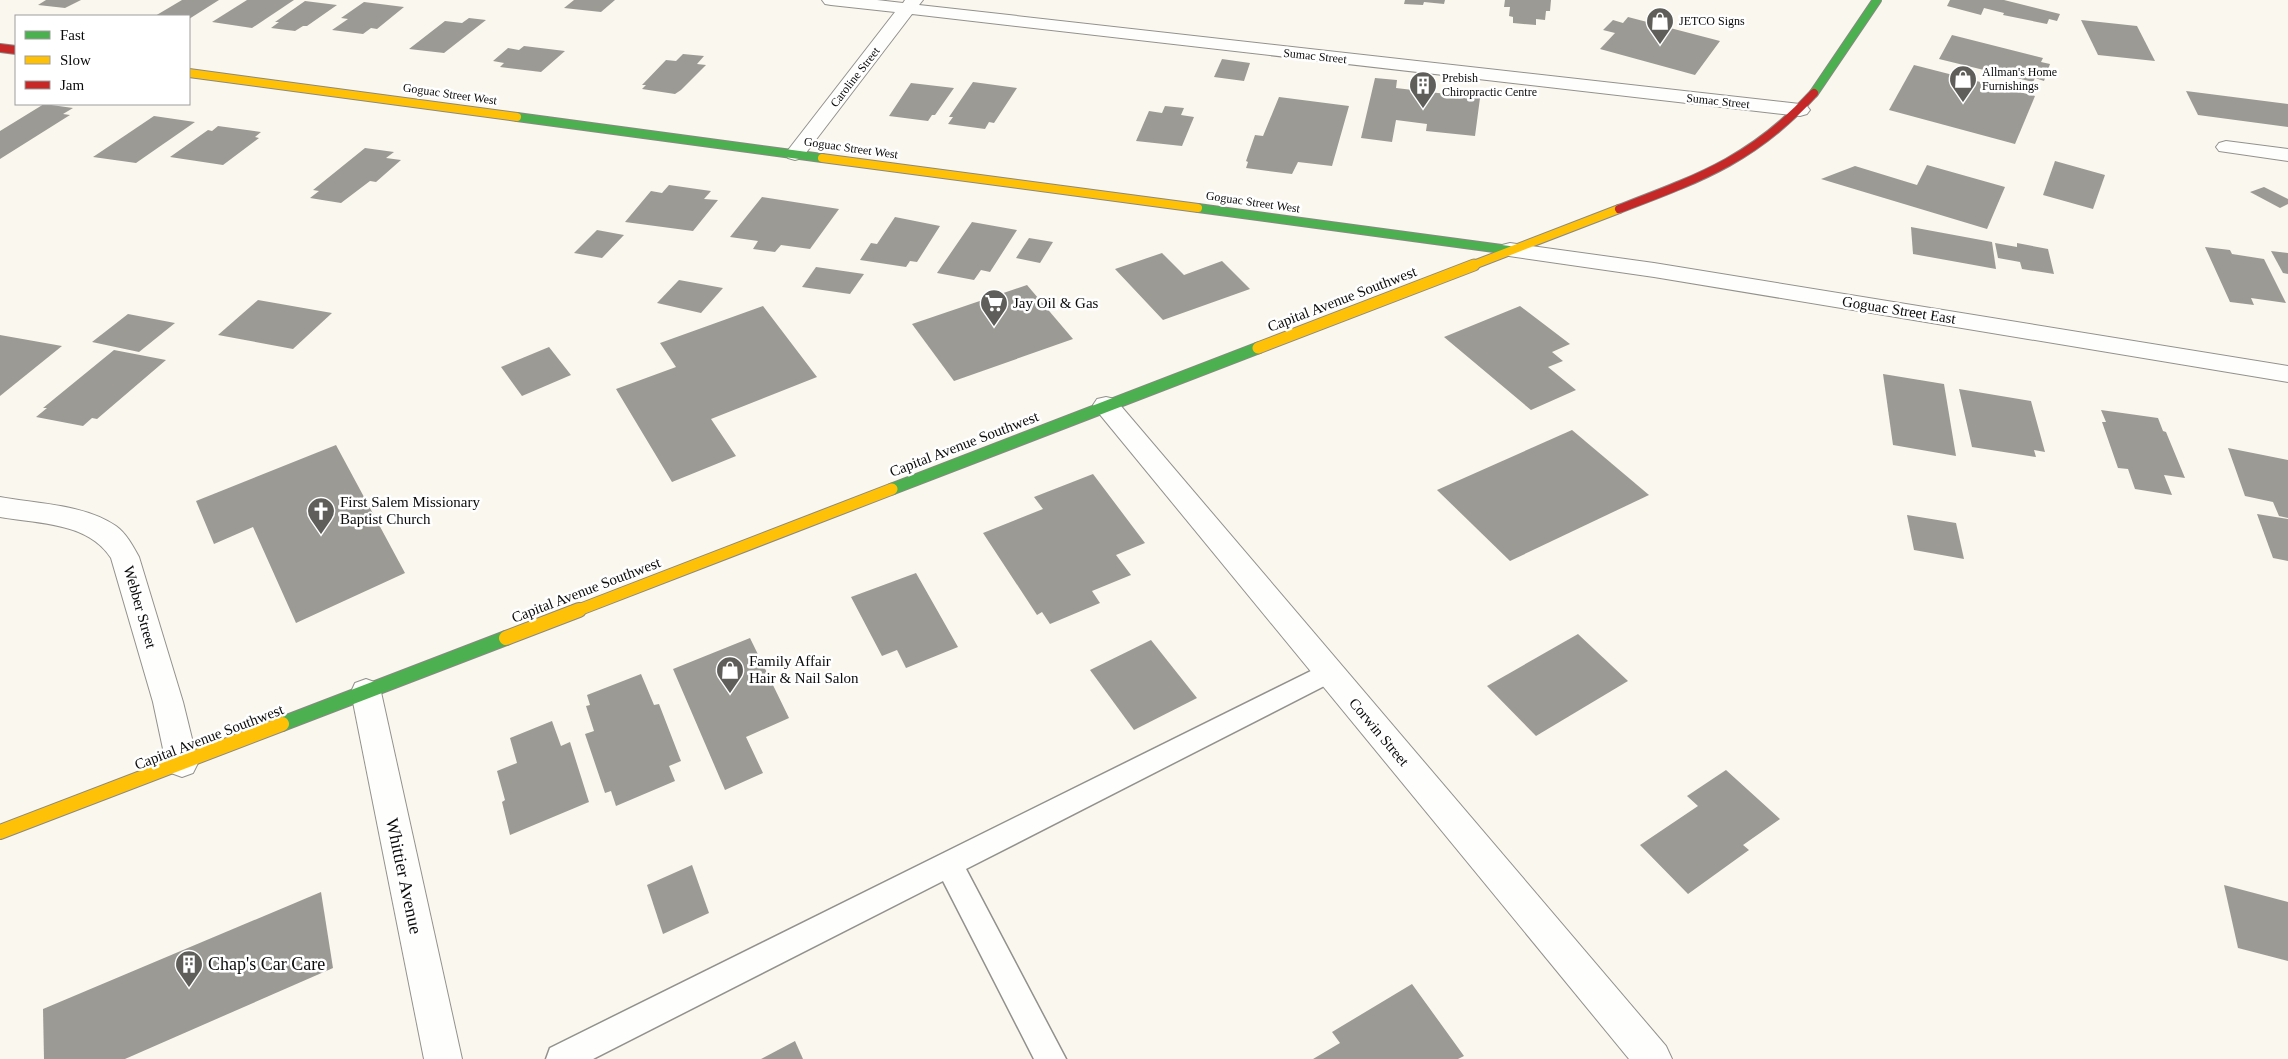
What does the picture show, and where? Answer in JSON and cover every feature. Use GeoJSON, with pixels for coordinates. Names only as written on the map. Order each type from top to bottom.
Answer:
{"type":"FeatureCollection","features":[{"type":"Feature","properties":{"kind":"main road","name":"Capital Avenue Southwest"},"geometry":{"type":"LineString","coordinates":[[0,832],[1692,181],[1726,166],[1774,135],[1800,110],[1816,92],[1877,0]]}},
{"type":"Feature","properties":{"kind":"main road"},"geometry":{"type":"LineString","coordinates":[[0,48],[15,50]]}},
{"type":"Feature","properties":{"kind":"main road","name":"Goguac Street West"},"geometry":{"type":"LineString","coordinates":[[190,73],[1510,250]]}},
{"type":"Feature","properties":{"kind":"street","name":"Sumac Street"},"geometry":{"type":"LineString","coordinates":[[831,0],[910,5],[1800,110]]}},
{"type":"Feature","properties":{"kind":"street","name":"Caroline Street"},"geometry":{"type":"LineString","coordinates":[[796,154],[910,5]]}},
{"type":"Feature","properties":{"kind":"street"},"geometry":{"type":"LineString","coordinates":[[2226,147],[2288,155]]}},
{"type":"Feature","properties":{"kind":"street","name":"Goguac Street East"},"geometry":{"type":"LineString","coordinates":[[1510,250],[1654,270],[2288,374]]}},
{"type":"Feature","properties":{"kind":"street","name":"Corwin Street"},"geometry":{"type":"LineString","coordinates":[[1106,405],[1653,1059]]}},
{"type":"Feature","properties":{"kind":"street","name":"Webber Street"},"geometry":{"type":"LineString","coordinates":[[0,507],[86,525],[106,533],[126,557],[168,702],[182,763]]}},
{"type":"Feature","properties":{"kind":"street","name":"Whittier Avenue"},"geometry":{"type":"LineString","coordinates":[[366,692],[443,1059]]}},
{"type":"Feature","properties":{"kind":"lane"},"geometry":{"type":"LineString","coordinates":[[561,1059],[1329,672]]}},
{"type":"Feature","properties":{"kind":"lane"},"geometry":{"type":"LineString","coordinates":[[949,864],[1051,1059]]}},
{"type":"Feature","properties":{"kind":"building"},"geometry":{"type":"Polygon","coordinates":[[[46,0],[81,0],[65,8],[38,5],[46,0]]]}},
{"type":"Feature","properties":{"kind":"building"},"geometry":{"type":"Polygon","coordinates":[[[182,0],[219,0],[190,18],[190,15],[157,15],[182,0]]]}},
{"type":"Feature","properties":{"kind":"building"},"geometry":{"type":"Polygon","coordinates":[[[247,0],[294,0],[252,28],[212,22],[247,0]]]}},
{"type":"Feature","properties":{"kind":"building"},"geometry":{"type":"Polygon","coordinates":[[[574,0],[615,0],[601,12],[564,8],[574,0]]]}},
{"type":"Feature","properties":{"kind":"building"},"geometry":{"type":"Polygon","coordinates":[[[1405,0],[1445,0],[1444,4],[1424,2],[1423,5],[1404,4],[1405,0]]]}},
{"type":"Feature","properties":{"kind":"building"},"geometry":{"type":"Polygon","coordinates":[[[1505,0],[1551,0],[1550,11],[1546,11],[1545,20],[1536,19],[1536,25],[1513,23],[1513,17],[1509,16],[1510,7],[1504,7],[1505,0]]]}},
{"type":"Feature","properties":{"kind":"building"},"geometry":{"type":"Polygon","coordinates":[[[1950,0],[2004,0],[2060,14],[2057,21],[2049,19],[2047,24],[2003,15],[2004,13],[1984,8],[1981,15],[1947,6],[1950,0]]]}},
{"type":"Feature","properties":{"kind":"building"},"geometry":{"type":"Polygon","coordinates":[[[305,1],[337,5],[307,26],[303,26],[295,31],[271,28],[279,22],[275,22],[305,1]]]}},
{"type":"Feature","properties":{"kind":"building"},"geometry":{"type":"Polygon","coordinates":[[[364,2],[404,7],[377,29],[371,28],[363,34],[332,30],[348,19],[341,18],[364,2]]]}},
{"type":"Feature","properties":{"kind":"building","name":"JETCO Signs"},"geometry":{"type":"Polygon","coordinates":[[[1628,17],[1720,41],[1695,75],[1600,49],[1615,33],[1603,30],[1613,20],[1623,23],[1628,17]]]}},
{"type":"Feature","properties":{"kind":"building"},"geometry":{"type":"Polygon","coordinates":[[[469,18],[486,20],[444,53],[409,49],[445,21],[462,23],[469,18]]]}},
{"type":"Feature","properties":{"kind":"building"},"geometry":{"type":"Polygon","coordinates":[[[2081,20],[2137,26],[2155,61],[2098,55],[2081,20]]]}},
{"type":"Feature","properties":{"kind":"building"},"geometry":{"type":"Polygon","coordinates":[[[1952,35],[2043,58],[2041,62],[2050,64],[2044,81],[2035,78],[2033,82],[1939,59],[1952,35]]]}},
{"type":"Feature","properties":{"kind":"building"},"geometry":{"type":"Polygon","coordinates":[[[524,46],[565,51],[541,72],[500,67],[504,63],[493,61],[508,48],[519,50],[524,46]]]}},
{"type":"Feature","properties":{"kind":"building"},"geometry":{"type":"Polygon","coordinates":[[[683,54],[704,56],[697,64],[706,65],[681,90],[675,94],[642,89],[646,85],[642,85],[666,60],[676,61],[683,54]]]}},
{"type":"Feature","properties":{"kind":"building"},"geometry":{"type":"Polygon","coordinates":[[[1222,59],[1250,63],[1244,81],[1214,77],[1222,59]]]}},
{"type":"Feature","properties":{"kind":"building","name":"Allman's Home Furnishings"},"geometry":{"type":"Polygon","coordinates":[[[1914,65],[2035,96],[2015,144],[1889,110],[1914,65]]]}},
{"type":"Feature","properties":{"kind":"building","name":"Prebish Chiropractic Centre"},"geometry":{"type":"Polygon","coordinates":[[[1375,78],[1397,80],[1396,88],[1480,98],[1475,136],[1426,131],[1427,124],[1396,120],[1392,142],[1361,138],[1375,78]]]}},
{"type":"Feature","properties":{"kind":"building"},"geometry":{"type":"Polygon","coordinates":[[[973,82],[1017,88],[994,123],[989,122],[985,129],[948,124],[953,117],[949,117],[973,82]]]}},
{"type":"Feature","properties":{"kind":"building"},"geometry":{"type":"Polygon","coordinates":[[[911,83],[954,88],[935,115],[932,115],[928,121],[889,116],[911,83]]]}},
{"type":"Feature","properties":{"kind":"building"},"geometry":{"type":"Polygon","coordinates":[[[2186,91],[2288,104],[2288,127],[2198,115],[2186,91]]]}},
{"type":"Feature","properties":{"kind":"building"},"geometry":{"type":"Polygon","coordinates":[[[1279,97],[1349,106],[1332,166],[1298,162],[1292,174],[1246,168],[1248,162],[1246,161],[1255,135],[1263,136],[1279,97]]]}},
{"type":"Feature","properties":{"kind":"building"},"geometry":{"type":"Polygon","coordinates":[[[42,105],[73,108],[63,114],[70,115],[0,159],[0,131],[42,105]]]}},
{"type":"Feature","properties":{"kind":"building"},"geometry":{"type":"Polygon","coordinates":[[[1165,106],[1184,108],[1181,115],[1194,117],[1182,146],[1136,141],[1149,111],[1162,113],[1165,106]]]}},
{"type":"Feature","properties":{"kind":"building"},"geometry":{"type":"Polygon","coordinates":[[[154,116],[195,122],[136,163],[93,157],[154,116]]]}},
{"type":"Feature","properties":{"kind":"building"},"geometry":{"type":"Polygon","coordinates":[[[218,126],[261,132],[255,137],[259,138],[223,165],[170,157],[208,130],[212,131],[218,126]]]}},
{"type":"Feature","properties":{"kind":"building"},"geometry":{"type":"Polygon","coordinates":[[[365,148],[394,152],[386,158],[401,160],[376,182],[370,181],[341,203],[310,198],[319,191],[313,190],[365,148]]]}},
{"type":"Feature","properties":{"kind":"building"},"geometry":{"type":"Polygon","coordinates":[[[2055,161],[2105,175],[2093,209],[2043,195],[2055,161]]]}},
{"type":"Feature","properties":{"kind":"building"},"geometry":{"type":"Polygon","coordinates":[[[1927,165],[2005,187],[1987,229],[1821,179],[1855,166],[1917,185],[1927,165]]]}},
{"type":"Feature","properties":{"kind":"building"},"geometry":{"type":"Polygon","coordinates":[[[669,185],[711,191],[704,199],[718,200],[693,231],[625,222],[651,191],[662,193],[669,185]]]}},
{"type":"Feature","properties":{"kind":"building"},"geometry":{"type":"Polygon","coordinates":[[[2264,187],[2288,199],[2288,204],[2280,208],[2250,192],[2264,187]]]}},
{"type":"Feature","properties":{"kind":"building"},"geometry":{"type":"Polygon","coordinates":[[[762,197],[839,209],[810,249],[781,245],[775,252],[753,249],[758,241],[730,237],[762,197]]]}},
{"type":"Feature","properties":{"kind":"building"},"geometry":{"type":"Polygon","coordinates":[[[895,217],[940,226],[917,262],[910,261],[906,267],[860,260],[871,243],[877,244],[895,217]]]}},
{"type":"Feature","properties":{"kind":"building"},"geometry":{"type":"Polygon","coordinates":[[[972,222],[1017,230],[990,272],[981,270],[974,280],[937,273],[972,222]]]}},
{"type":"Feature","properties":{"kind":"building"},"geometry":{"type":"Polygon","coordinates":[[[1911,227],[1992,242],[1996,269],[1913,254],[1911,227]]]}},
{"type":"Feature","properties":{"kind":"building"},"geometry":{"type":"Polygon","coordinates":[[[597,230],[624,235],[602,258],[574,253],[597,230]]]}},
{"type":"Feature","properties":{"kind":"building"},"geometry":{"type":"Polygon","coordinates":[[[1029,238],[1053,242],[1040,263],[1016,258],[1029,238]]]}},
{"type":"Feature","properties":{"kind":"building"},"geometry":{"type":"Polygon","coordinates":[[[1995,243],[2017,247],[2017,243],[2048,249],[2054,274],[2022,269],[2020,262],[1998,258],[1995,243]]]}},
{"type":"Feature","properties":{"kind":"building"},"geometry":{"type":"Polygon","coordinates":[[[2205,247],[2230,250],[2232,254],[2264,259],[2286,303],[2251,298],[2254,305],[2230,302],[2205,247]]]}},
{"type":"Feature","properties":{"kind":"building"},"geometry":{"type":"Polygon","coordinates":[[[2271,251],[2288,253],[2288,274],[2283,273],[2271,251]]]}},
{"type":"Feature","properties":{"kind":"building"},"geometry":{"type":"Polygon","coordinates":[[[1162,253],[1184,275],[1222,261],[1250,289],[1163,320],[1115,269],[1162,253]]]}},
{"type":"Feature","properties":{"kind":"building"},"geometry":{"type":"Polygon","coordinates":[[[816,267],[864,274],[850,294],[802,287],[816,267]]]}},
{"type":"Feature","properties":{"kind":"building"},"geometry":{"type":"Polygon","coordinates":[[[679,280],[723,288],[701,313],[657,303],[679,280]]]}},
{"type":"Feature","properties":{"kind":"building"},"geometry":{"type":"Polygon","coordinates":[[[1027,285],[1073,339],[954,381],[912,324],[1027,285]]]}},
{"type":"Feature","properties":{"kind":"building"},"geometry":{"type":"Polygon","coordinates":[[[258,300],[332,313],[293,349],[218,335],[258,300]]]}},
{"type":"Feature","properties":{"kind":"building"},"geometry":{"type":"Polygon","coordinates":[[[763,306],[817,377],[711,419],[736,456],[672,482],[616,389],[676,367],[660,343],[763,306]]]}},
{"type":"Feature","properties":{"kind":"building"},"geometry":{"type":"Polygon","coordinates":[[[1520,306],[1570,344],[1552,352],[1563,361],[1548,367],[1576,390],[1531,410],[1444,337],[1520,306]]]}},
{"type":"Feature","properties":{"kind":"building"},"geometry":{"type":"Polygon","coordinates":[[[128,314],[175,323],[139,352],[92,342],[128,314]]]}},
{"type":"Feature","properties":{"kind":"building"},"geometry":{"type":"Polygon","coordinates":[[[0,335],[62,346],[0,396],[0,335]]]}},
{"type":"Feature","properties":{"kind":"building"},"geometry":{"type":"Polygon","coordinates":[[[549,347],[571,375],[522,396],[501,367],[549,347]]]}},
{"type":"Feature","properties":{"kind":"building"},"geometry":{"type":"Polygon","coordinates":[[[114,350],[166,360],[97,419],[92,418],[83,426],[36,417],[47,408],[43,408],[114,350]]]}},
{"type":"Feature","properties":{"kind":"building"},"geometry":{"type":"Polygon","coordinates":[[[1883,374],[1944,384],[1956,456],[1893,445],[1883,374]]]}},
{"type":"Feature","properties":{"kind":"building"},"geometry":{"type":"Polygon","coordinates":[[[1959,389],[2031,401],[2045,452],[2034,450],[2036,457],[1972,447],[1959,389]]]}},
{"type":"Feature","properties":{"kind":"building"},"geometry":{"type":"Polygon","coordinates":[[[2101,410],[2158,418],[2163,431],[2166,432],[2185,478],[2164,475],[2172,495],[2135,489],[2128,469],[2118,468],[2102,422],[2106,422],[2101,410]]]}},
{"type":"Feature","properties":{"kind":"building"},"geometry":{"type":"Polygon","coordinates":[[[1572,430],[1649,495],[1510,561],[1437,490],[1572,430]]]}},
{"type":"Feature","properties":{"kind":"building","name":"First Salem Missionary Baptist Church"},"geometry":{"type":"Polygon","coordinates":[[[336,445],[405,573],[296,623],[253,527],[214,544],[196,501],[336,445]]]}},
{"type":"Feature","properties":{"kind":"building"},"geometry":{"type":"Polygon","coordinates":[[[2228,448],[2288,460],[2288,518],[2279,516],[2273,502],[2245,496],[2228,448]]]}},
{"type":"Feature","properties":{"kind":"building"},"geometry":{"type":"Polygon","coordinates":[[[1093,474],[1145,543],[1116,555],[1131,575],[1092,591],[1100,603],[1050,624],[1042,612],[1037,615],[983,533],[1043,509],[1034,497],[1093,474]]]}},
{"type":"Feature","properties":{"kind":"building"},"geometry":{"type":"Polygon","coordinates":[[[2257,514],[2288,519],[2288,561],[2273,558],[2257,514]]]}},
{"type":"Feature","properties":{"kind":"building"},"geometry":{"type":"Polygon","coordinates":[[[1907,515],[1956,523],[1964,559],[1914,550],[1907,515]]]}},
{"type":"Feature","properties":{"kind":"building"},"geometry":{"type":"Polygon","coordinates":[[[916,573],[958,647],[906,668],[897,650],[882,656],[851,597],[916,573]]]}},
{"type":"Feature","properties":{"kind":"building"},"geometry":{"type":"Polygon","coordinates":[[[1578,634],[1628,681],[1536,736],[1487,686],[1578,634]]]}},
{"type":"Feature","properties":{"kind":"building","name":"Family Affair Hair & Nail Salon"},"geometry":{"type":"Polygon","coordinates":[[[750,638],[789,718],[746,737],[763,773],[725,790],[673,669],[750,638]]]}},
{"type":"Feature","properties":{"kind":"building"},"geometry":{"type":"Polygon","coordinates":[[[1151,640],[1197,698],[1134,730],[1090,670],[1151,640]]]}},
{"type":"Feature","properties":{"kind":"building"},"geometry":{"type":"Polygon","coordinates":[[[641,674],[654,705],[659,704],[681,761],[669,766],[675,781],[616,806],[611,791],[605,793],[585,734],[594,731],[586,706],[590,705],[587,695],[641,674]]]}},
{"type":"Feature","properties":{"kind":"building"},"geometry":{"type":"Polygon","coordinates":[[[552,721],[561,746],[570,742],[589,802],[510,835],[502,802],[505,800],[497,771],[517,763],[510,738],[552,721]]]}},
{"type":"Feature","properties":{"kind":"building"},"geometry":{"type":"Polygon","coordinates":[[[1726,770],[1780,819],[1743,845],[1749,850],[1688,894],[1640,845],[1698,806],[1687,796],[1726,770]]]}},
{"type":"Feature","properties":{"kind":"building"},"geometry":{"type":"Polygon","coordinates":[[[692,865],[709,913],[663,934],[647,885],[692,865]]]}},
{"type":"Feature","properties":{"kind":"building"},"geometry":{"type":"Polygon","coordinates":[[[2224,885],[2288,902],[2288,961],[2238,948],[2224,885]]]}},
{"type":"Feature","properties":{"kind":"building","name":"Chap's Car Care"},"geometry":{"type":"Polygon","coordinates":[[[321,892],[333,968],[125,1059],[44,1059],[43,1009],[321,892]]]}},
{"type":"Feature","properties":{"kind":"building"},"geometry":{"type":"Polygon","coordinates":[[[1412,984],[1464,1056],[1458,1059],[1313,1059],[1340,1043],[1332,1032],[1412,984]]]}},
{"type":"Feature","properties":{"kind":"building"},"geometry":{"type":"Polygon","coordinates":[[[795,1041],[803,1059],[761,1059],[795,1041]]]}},
{"type":"Feature","properties":{"kind":"traffic: fast"},"geometry":{"type":"LineString","coordinates":[[1814,93],[1877,0]]}},
{"type":"Feature","properties":{"kind":"traffic: fast"},"geometry":{"type":"LineString","coordinates":[[517,117],[822,158]]}},
{"type":"Feature","properties":{"kind":"traffic: fast"},"geometry":{"type":"LineString","coordinates":[[1198,208],[1509,250]]}},
{"type":"Feature","properties":{"kind":"traffic: fast"},"geometry":{"type":"LineString","coordinates":[[892,489],[1258,348]]}},
{"type":"Feature","properties":{"kind":"traffic: fast"},"geometry":{"type":"LineString","coordinates":[[282,724],[506,638]]}},
{"type":"Feature","properties":{"kind":"traffic: slow"},"geometry":{"type":"LineString","coordinates":[[190,73],[517,117]]}},
{"type":"Feature","properties":{"kind":"traffic: slow"},"geometry":{"type":"LineString","coordinates":[[822,158],[1198,208]]}},
{"type":"Feature","properties":{"kind":"traffic: slow"},"geometry":{"type":"LineString","coordinates":[[1258,348],[1619,209]]}},
{"type":"Feature","properties":{"kind":"traffic: slow"},"geometry":{"type":"LineString","coordinates":[[506,638],[892,489]]}},
{"type":"Feature","properties":{"kind":"traffic: slow"},"geometry":{"type":"LineString","coordinates":[[0,832],[282,724]]}},
{"type":"Feature","properties":{"kind":"traffic: jam"},"geometry":{"type":"LineString","coordinates":[[0,48],[15,50]]}},
{"type":"Feature","properties":{"kind":"traffic: jam"},"geometry":{"type":"LineString","coordinates":[[1619,209],[1675,188],[1749,152],[1771,136],[1814,93]]}},
{"type":"Feature","properties":{"kind":"place","name":"JETCO Signs"},"geometry":{"type":"Point","coordinates":[1660,45]}},
{"type":"Feature","properties":{"kind":"place","name":"Allman's Home Furnishings"},"geometry":{"type":"Point","coordinates":[1963,103]}},
{"type":"Feature","properties":{"kind":"place","name":"Prebish Chiropractic Centre"},"geometry":{"type":"Point","coordinates":[1423,109]}},
{"type":"Feature","properties":{"kind":"place","name":"Jay Oil & Gas"},"geometry":{"type":"Point","coordinates":[994,327]}},
{"type":"Feature","properties":{"kind":"place","name":"First Salem Missionary Baptist Church"},"geometry":{"type":"Point","coordinates":[321,535]}},
{"type":"Feature","properties":{"kind":"place","name":"Family Affair Hair & Nail Salon"},"geometry":{"type":"Point","coordinates":[730,694]}},
{"type":"Feature","properties":{"kind":"place","name":"Chap's Car Care"},"geometry":{"type":"Point","coordinates":[189,988]}}]}
